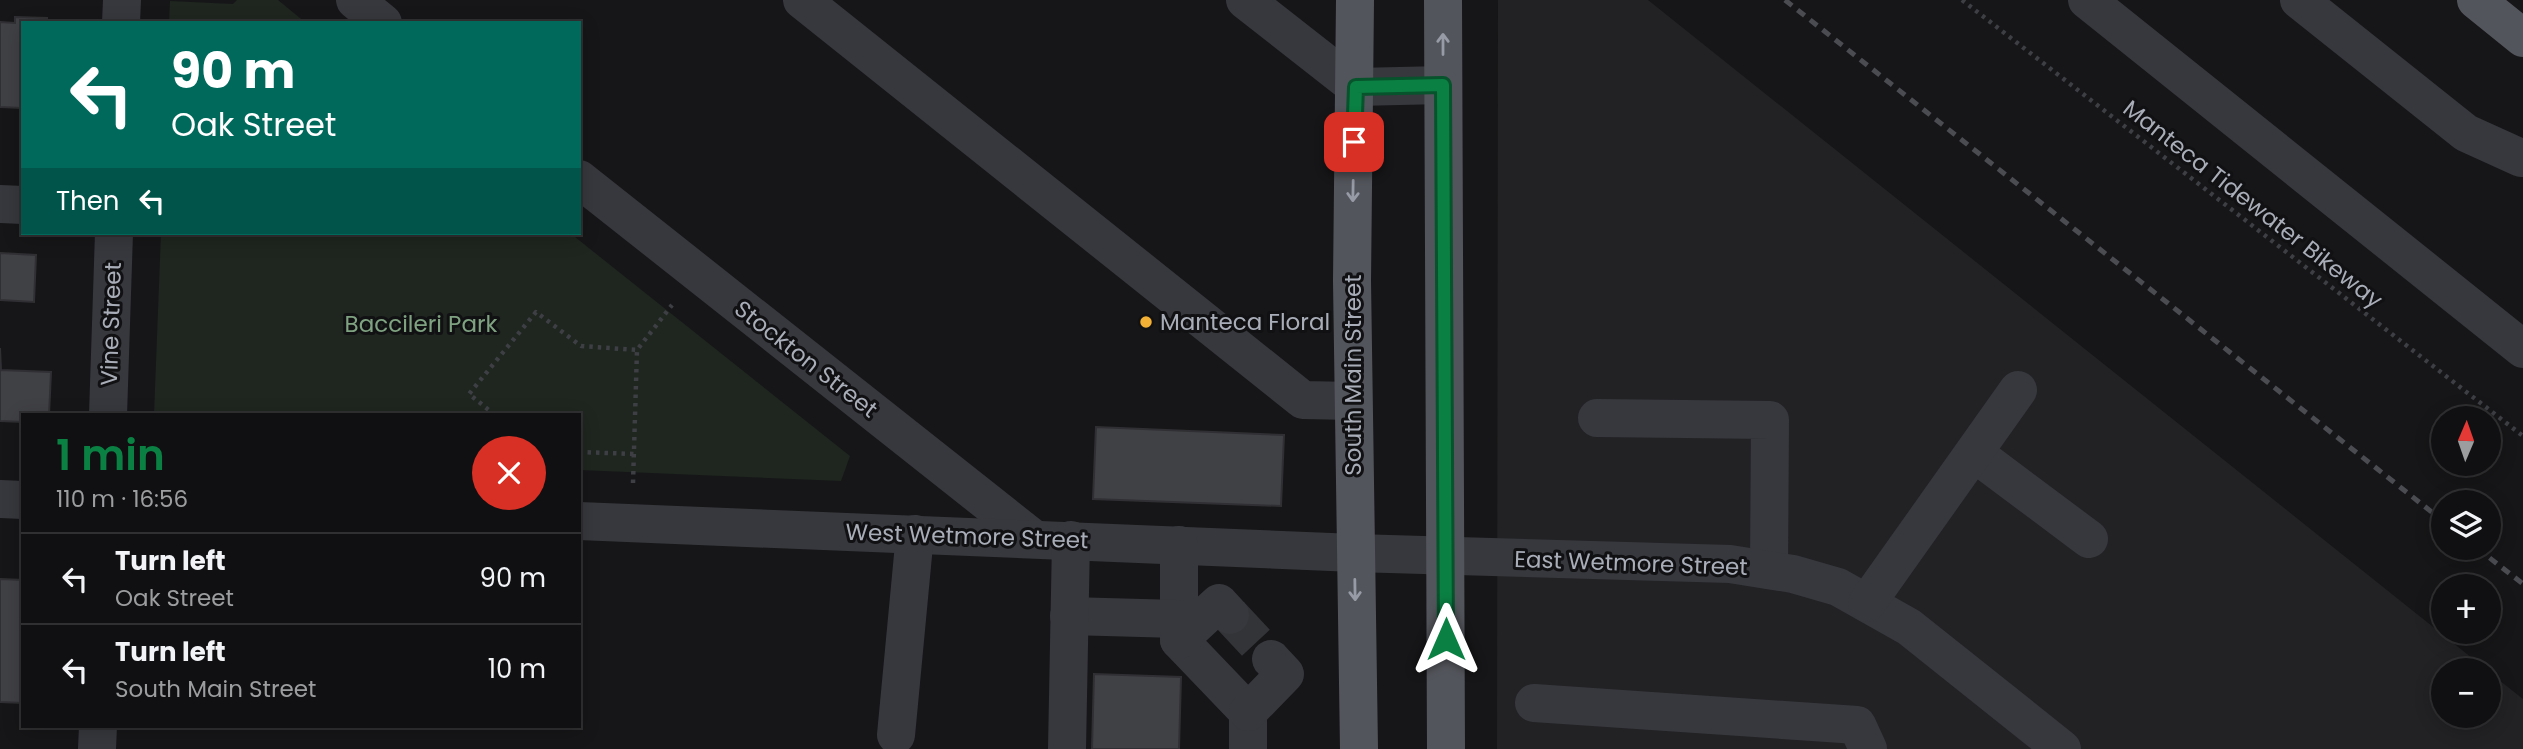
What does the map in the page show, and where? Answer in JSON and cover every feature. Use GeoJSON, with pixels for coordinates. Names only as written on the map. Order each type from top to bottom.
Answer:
{"type":"FeatureCollection","features":[{"type":"Feature","properties":{"kind":"main road","name":"South Main Street"},"geometry":{"type":"LineString","coordinates":[[1355,0],[1352,281],[1359,749]]}},
{"type":"Feature","properties":{"kind":"main road"},"geometry":{"type":"LineString","coordinates":[[1443,0],[1446,749]]}},
{"type":"Feature","properties":{"kind":"main road"},"geometry":{"type":"LineString","coordinates":[[2476,0],[2523,38]]}},
{"type":"Feature","properties":{"kind":"street"},"geometry":{"type":"LineString","coordinates":[[121,21],[122,0]]}},
{"type":"Feature","properties":{"kind":"street"},"geometry":{"type":"LineString","coordinates":[[355,0],[381,21]]}},
{"type":"Feature","properties":{"kind":"street"},"geometry":{"type":"LineString","coordinates":[[802,0],[1303,400],[1353,401]]}},
{"type":"Feature","properties":{"kind":"street"},"geometry":{"type":"LineString","coordinates":[[1245,0],[1356,87],[1443,85]]}},
{"type":"Feature","properties":{"kind":"street"},"geometry":{"type":"LineString","coordinates":[[2087,0],[2519,338]]}},
{"type":"Feature","properties":{"kind":"street"},"geometry":{"type":"LineString","coordinates":[[2299,0],[2466,133],[2523,157]]}},
{"type":"Feature","properties":{"kind":"street","name":"Stockton Street"},"geometry":{"type":"LineString","coordinates":[[581,181],[1034,539]]}},
{"type":"Feature","properties":{"kind":"street"},"geometry":{"type":"LineString","coordinates":[[0,204],[21,205]]}},
{"type":"Feature","properties":{"kind":"street","name":"Vine Street"},"geometry":{"type":"LineString","coordinates":[[108,413],[114,235]]}},
{"type":"Feature","properties":{"kind":"street"},"geometry":{"type":"LineString","coordinates":[[1867,603],[2018,390]]}},
{"type":"Feature","properties":{"kind":"street"},"geometry":{"type":"LineString","coordinates":[[1597,418],[1770,420],[1769,570]]}},
{"type":"Feature","properties":{"kind":"street"},"geometry":{"type":"LineString","coordinates":[[1974,453],[2089,539]]}},
{"type":"Feature","properties":{"kind":"street"},"geometry":{"type":"LineString","coordinates":[[0,499],[21,500]]}},
{"type":"Feature","properties":{"kind":"street","name":"West Wetmore Street"},"geometry":{"type":"LineString","coordinates":[[581,521],[1354,553]]}},
{"type":"Feature","properties":{"kind":"street"},"geometry":{"type":"LineString","coordinates":[[896,735],[915,534]]}},
{"type":"Feature","properties":{"kind":"street"},"geometry":{"type":"LineString","coordinates":[[1067,749],[1071,540]]}},
{"type":"Feature","properties":{"kind":"street"},"geometry":{"type":"LineString","coordinates":[[1179,544],[1179,629],[1248,730],[1285,674],[1272,659]]}},
{"type":"Feature","properties":{"kind":"street","name":"East Wetmore Street"},"geometry":{"type":"LineString","coordinates":[[1354,553],[1730,564],[1793,573],[1838,587],[1909,627],[2049,745]]}},
{"type":"Feature","properties":{"kind":"street"},"geometry":{"type":"LineString","coordinates":[[1069,616],[1179,629],[1219,603],[1230,615]]}},
{"type":"Feature","properties":{"kind":"street"},"geometry":{"type":"LineString","coordinates":[[1534,703],[1857,725],[1868,749]]}},
{"type":"Feature","properties":{"kind":"street"},"geometry":{"type":"LineString","coordinates":[[97,749],[98,728]]}},
{"type":"Feature","properties":{"kind":"path","name":"Manteca Tidewater Bikeway"},"geometry":{"type":"LineString","coordinates":[[1962,0],[2523,436]]}},
{"type":"Feature","properties":{"kind":"path"},"geometry":{"type":"LineString","coordinates":[[632,523],[637,350],[697,273]]}},
{"type":"Feature","properties":{"kind":"path"},"geometry":{"type":"LineString","coordinates":[[493,413],[469,394],[536,312],[581,346],[637,350]]}},
{"type":"Feature","properties":{"kind":"path"},"geometry":{"type":"LineString","coordinates":[[581,452],[634,454]]}},
{"type":"Feature","properties":{"kind":"shaded area"},"geometry":{"type":"Polygon","coordinates":[[[1498,0],[1648,0],[2431,625],[2431,644],[2454,644],[2472,658],[2431,658],[2431,728],[2501,728],[2501,682],[2523,699],[2523,749],[1497,749],[1498,0]]]}},
{"type":"Feature","properties":{"kind":"green space"},"geometry":{"type":"Polygon","coordinates":[[[237,0],[278,0],[304,21],[169,21],[170,1],[233,4],[237,0]]]}},
{"type":"Feature","properties":{"kind":"green space","name":"Baccileri Park"},"geometry":{"type":"Polygon","coordinates":[[[161,235],[573,235],[850,456],[841,481],[581,470],[581,413],[154,413],[161,235]]]}},
{"type":"Feature","properties":{"kind":"building"},"geometry":{"type":"Polygon","coordinates":[[[15,17],[47,18],[47,21],[21,21],[21,108],[0,107],[0,22],[15,23],[15,17]]]}},
{"type":"Feature","properties":{"kind":"building"},"geometry":{"type":"Polygon","coordinates":[[[0,253],[36,255],[34,302],[0,300],[0,253]]]}},
{"type":"Feature","properties":{"kind":"building"},"geometry":{"type":"Polygon","coordinates":[[[0,348],[1,370],[51,372],[49,413],[21,413],[21,422],[0,421],[0,348]]]}},
{"type":"Feature","properties":{"kind":"building"},"geometry":{"type":"Polygon","coordinates":[[[1096,427],[1284,435],[1281,506],[1093,499],[1096,427]]]}},
{"type":"Feature","properties":{"kind":"building"},"geometry":{"type":"Polygon","coordinates":[[[0,579],[21,580],[21,703],[0,702],[0,579]]]}},
{"type":"Feature","properties":{"kind":"building"},"geometry":{"type":"Polygon","coordinates":[[[1094,674],[1181,677],[1179,749],[1092,749],[1094,674]]]}},
{"type":"Feature","properties":{"kind":"tunnel"},"geometry":{"type":"LineString","coordinates":[[1230,615],[1271,659]]}},
{"type":"Feature","properties":{"kind":"railway"},"geometry":{"type":"LineString","coordinates":[[1785,0],[2431,511]]}},
{"type":"Feature","properties":{"kind":"railway"},"geometry":{"type":"LineString","coordinates":[[2492,560],[2523,584]]}},
{"type":"Feature","properties":{"kind":"place","name":"Manteca Floral"},"geometry":{"type":"Point","coordinates":[1146,322]}},
{"type":"Feature","properties":{"kind":"route"},"geometry":{"type":"LineString","coordinates":[[1354,142],[1356,87],[1443,85],[1446,639]]}}]}
